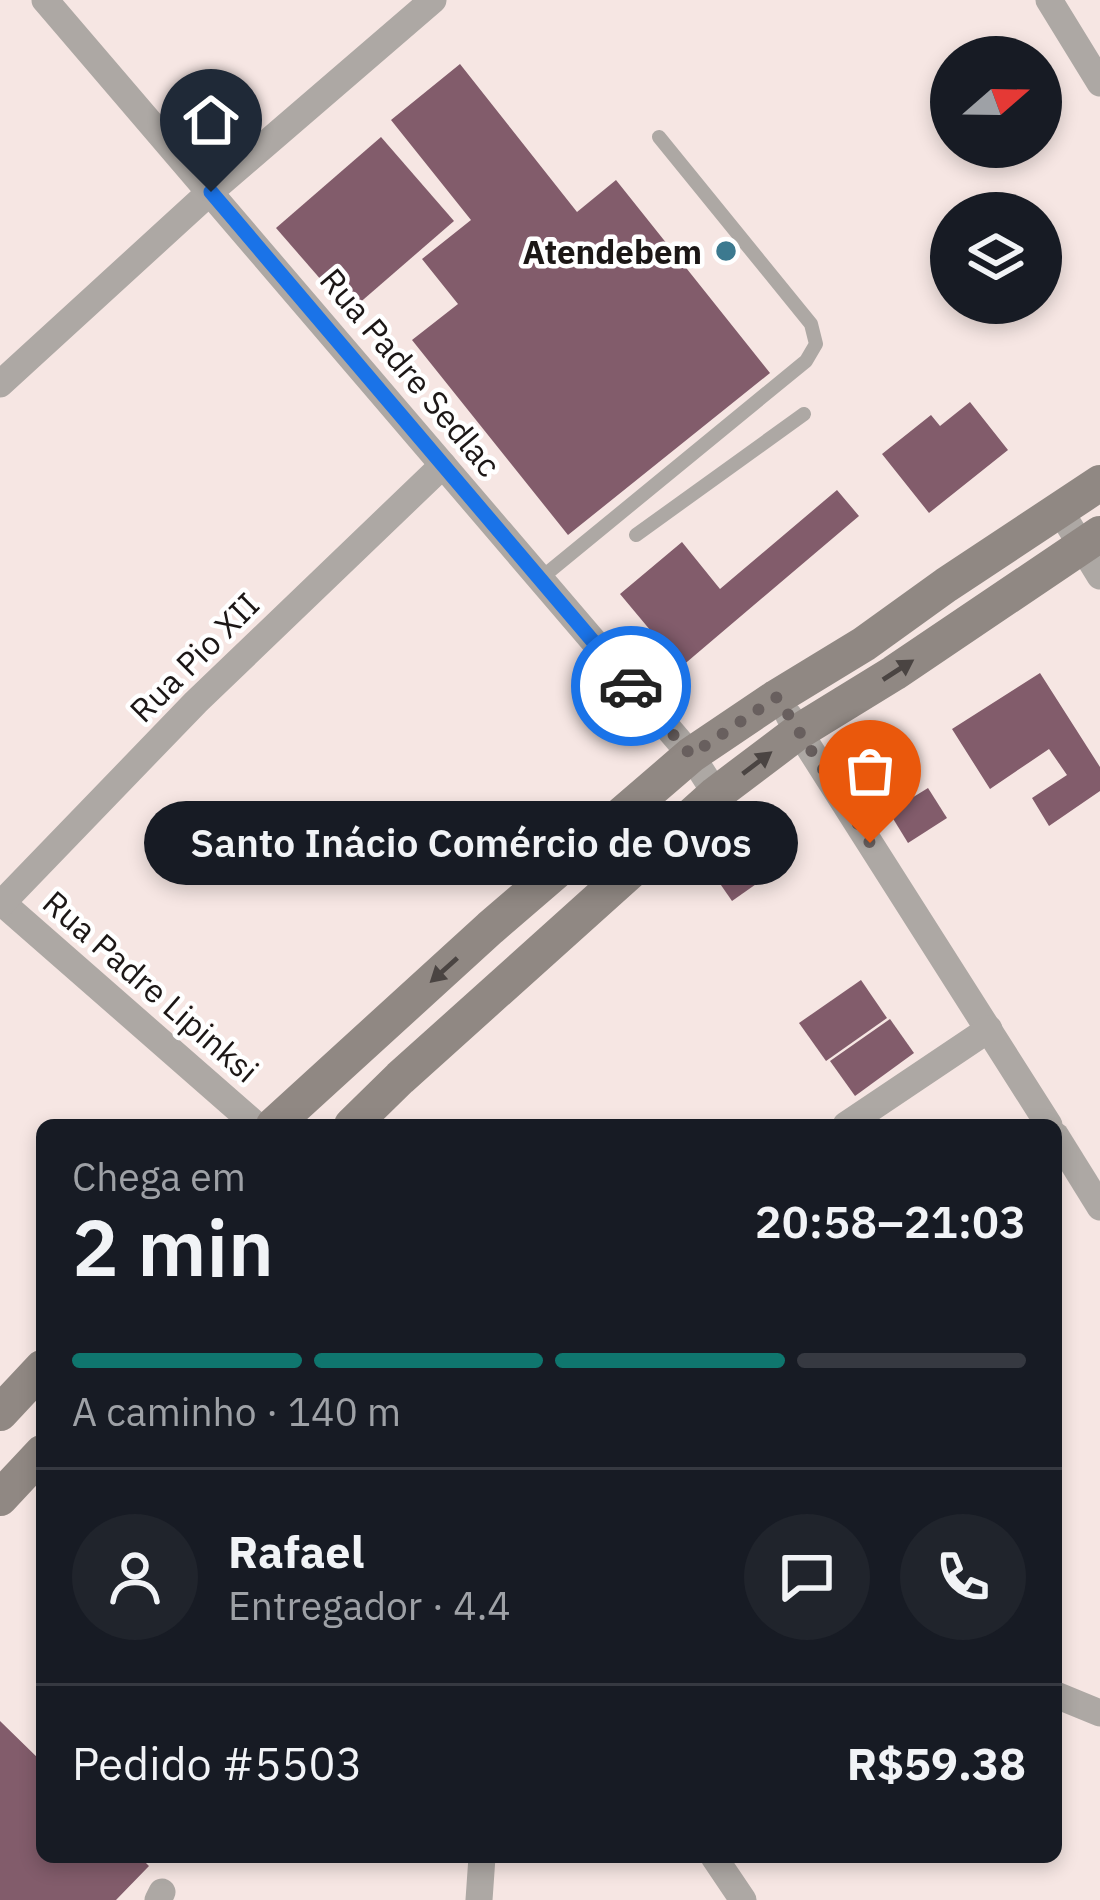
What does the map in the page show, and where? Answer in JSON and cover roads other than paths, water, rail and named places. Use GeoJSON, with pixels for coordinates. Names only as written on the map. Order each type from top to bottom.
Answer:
{"type":"FeatureCollection","features":[{"type":"Feature","properties":{"kind":"main road"},"geometry":{"type":"LineString","coordinates":[[281,1119],[490,928],[691,755],[1100,483]]}},
{"type":"Feature","properties":{"kind":"main road"},"geometry":{"type":"LineString","coordinates":[[358,1119],[716,794],[798,732],[973,620],[1094,552]]}},
{"type":"Feature","properties":{"kind":"main road"},"geometry":{"type":"LineString","coordinates":[[490,928],[525,966]]}},
{"type":"Feature","properties":{"kind":"main road"},"geometry":{"type":"LineString","coordinates":[[368,1039],[400,1078]]}},
{"type":"Feature","properties":{"kind":"main road"},"geometry":{"type":"LineString","coordinates":[[0,1413],[36,1374]]}},
{"type":"Feature","properties":{"kind":"main road"},"geometry":{"type":"LineString","coordinates":[[0,1498],[36,1459]]}},
{"type":"Feature","properties":{"kind":"street","name":"Rua Padre Sedlac"},"geometry":{"type":"LineString","coordinates":[[45,0],[691,755],[716,794]]}},
{"type":"Feature","properties":{"kind":"street"},"geometry":{"type":"LineString","coordinates":[[0,384],[211,192],[434,0]]}},
{"type":"Feature","properties":{"kind":"street"},"geometry":{"type":"LineString","coordinates":[[1048,0],[1100,82]]}},
{"type":"Feature","properties":{"kind":"street","name":"Rua Pio XII"},"geometry":{"type":"LineString","coordinates":[[1,903],[196,702],[442,465]]}},
{"type":"Feature","properties":{"kind":"street"},"geometry":{"type":"LineString","coordinates":[[1058,509],[1094,552]]}},
{"type":"Feature","properties":{"kind":"street"},"geometry":{"type":"LineString","coordinates":[[777,697],[1045,1119]]}},
{"type":"Feature","properties":{"kind":"street","name":"Rua Padre Lipinksi"},"geometry":{"type":"LineString","coordinates":[[1,903],[249,1119]]}},
{"type":"Feature","properties":{"kind":"street"},"geometry":{"type":"LineString","coordinates":[[855,1119],[989,1028]]}},
{"type":"Feature","properties":{"kind":"street"},"geometry":{"type":"LineString","coordinates":[[1062,1146],[1100,1207]]}},
{"type":"Feature","properties":{"kind":"street"},"geometry":{"type":"LineString","coordinates":[[1062,1697],[1100,1713]]}},
{"type":"Feature","properties":{"kind":"street"},"geometry":{"type":"LineString","coordinates":[[479,1900],[482,1863]]}},
{"type":"Feature","properties":{"kind":"street"},"geometry":{"type":"LineString","coordinates":[[717,1863],[743,1900]]}},
{"type":"Feature","properties":{"kind":"lane"},"geometry":{"type":"LineString","coordinates":[[540,579],[806,361],[816,344],[812,324],[659,136]]}},
{"type":"Feature","properties":{"kind":"lane"},"geometry":{"type":"LineString","coordinates":[[636,535],[805,414]]}},
{"type":"Feature","properties":{"kind":"lane"},"geometry":{"type":"LineString","coordinates":[[946,585],[973,620]]}},
{"type":"Feature","properties":{"kind":"place","name":"Atendebem"},"geometry":{"type":"Point","coordinates":[726,251]}},
{"type":"Feature","properties":{"kind":"place","name":"Santo Inácio Comércio de Ovos"},"geometry":{"type":"Point","coordinates":[870,843]}}]}
